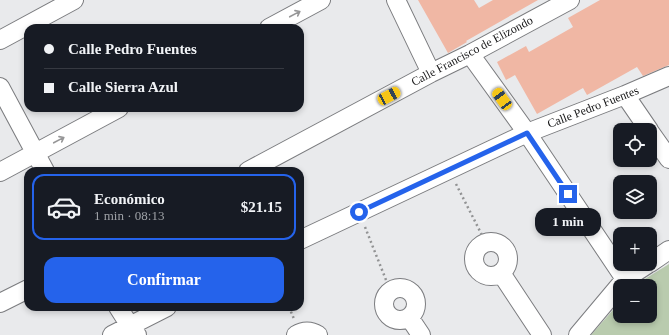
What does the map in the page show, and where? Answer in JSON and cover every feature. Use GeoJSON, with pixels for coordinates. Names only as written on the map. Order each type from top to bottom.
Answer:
{"type":"FeatureCollection","features":[{"type":"Feature","properties":{"kind":"street"},"geometry":{"type":"LineString","coordinates":[[30,24],[74,0]]}},
{"type":"Feature","properties":{"kind":"street"},"geometry":{"type":"LineString","coordinates":[[276,24],[321,0]]}},
{"type":"Feature","properties":{"kind":"street"},"geometry":{"type":"LineString","coordinates":[[396,0],[431,73]]}},
{"type":"Feature","properties":{"kind":"street","name":"Calle Francisco de Elizondo"},"geometry":{"type":"LineString","coordinates":[[255,167],[570,0]]}},
{"type":"Feature","properties":{"kind":"street"},"geometry":{"type":"LineString","coordinates":[[0,40],[24,27]]}},
{"type":"Feature","properties":{"kind":"street"},"geometry":{"type":"LineString","coordinates":[[470,54],[527,133],[625,279],[637,271]]}},
{"type":"Feature","properties":{"kind":"street","name":"Calle Pedro Fuentes"},"geometry":{"type":"LineString","coordinates":[[304,238],[527,133],[625,96],[669,76]]}},
{"type":"Feature","properties":{"kind":"street"},"geometry":{"type":"LineString","coordinates":[[0,87],[43,167]]}},
{"type":"Feature","properties":{"kind":"street"},"geometry":{"type":"LineString","coordinates":[[625,96],[644,123]]}},
{"type":"Feature","properties":{"kind":"street"},"geometry":{"type":"LineString","coordinates":[[0,172],[112,112]]}},
{"type":"Feature","properties":{"kind":"street"},"geometry":{"type":"LineString","coordinates":[[657,142],[669,159]]}},
{"type":"Feature","properties":{"kind":"street"},"geometry":{"type":"LineString","coordinates":[[491,242],[498,244],[505,249],[508,256],[506,269],[496,276],[485,276],[478,271],[475,266],[474,258],[476,251],[480,246],[486,243],[491,242]]}},
{"type":"Feature","properties":{"kind":"street"},"geometry":{"type":"LineString","coordinates":[[657,258],[669,250]]}},
{"type":"Feature","properties":{"kind":"street"},"geometry":{"type":"LineString","coordinates":[[501,273],[542,335]]}},
{"type":"Feature","properties":{"kind":"street"},"geometry":{"type":"LineString","coordinates":[[390,290],[401,287],[411,292],[414,296],[416,308],[409,317],[422,335]]}},
{"type":"Feature","properties":{"kind":"street"},"geometry":{"type":"LineString","coordinates":[[0,303],[24,290]]}},
{"type":"Feature","properties":{"kind":"street"},"geometry":{"type":"LineString","coordinates":[[578,335],[613,293]]}},
{"type":"Feature","properties":{"kind":"street"},"geometry":{"type":"LineString","coordinates":[[120,311],[133,331]]}},
{"type":"Feature","properties":{"kind":"street"},"geometry":{"type":"LineString","coordinates":[[112,335],[133,331],[161,311]]}},
{"type":"Feature","properties":{"kind":"street"},"geometry":{"type":"LineString","coordinates":[[296,335],[300,332],[306,331],[318,335]]}},
{"type":"Feature","properties":{"kind":"path"},"geometry":{"type":"LineString","coordinates":[[449,169],[486,243]]}},
{"type":"Feature","properties":{"kind":"path"},"geometry":{"type":"LineString","coordinates":[[359,212],[390,290]]}},
{"type":"Feature","properties":{"kind":"green space"},"geometry":{"type":"Polygon","coordinates":[[[669,264],[669,335],[591,335],[613,310],[613,323],[657,323],[657,279],[645,279],[669,264]]]}},
{"type":"Feature","properties":{"kind":"building"},"geometry":{"type":"Polygon","coordinates":[[[418,0],[474,0],[479,8],[493,0],[538,0],[466,41],[467,42],[448,53],[418,0]]]}},
{"type":"Feature","properties":{"kind":"building"},"geometry":{"type":"Polygon","coordinates":[[[600,0],[669,0],[669,65],[643,76],[637,67],[587,95],[583,88],[537,114],[515,75],[506,80],[497,62],[526,46],[529,52],[573,27],[568,18],[600,0]]]}},
{"type":"Feature","properties":{"kind":"route"},"geometry":{"type":"LineString","coordinates":[[359,212],[527,133],[568,194]]}}]}
